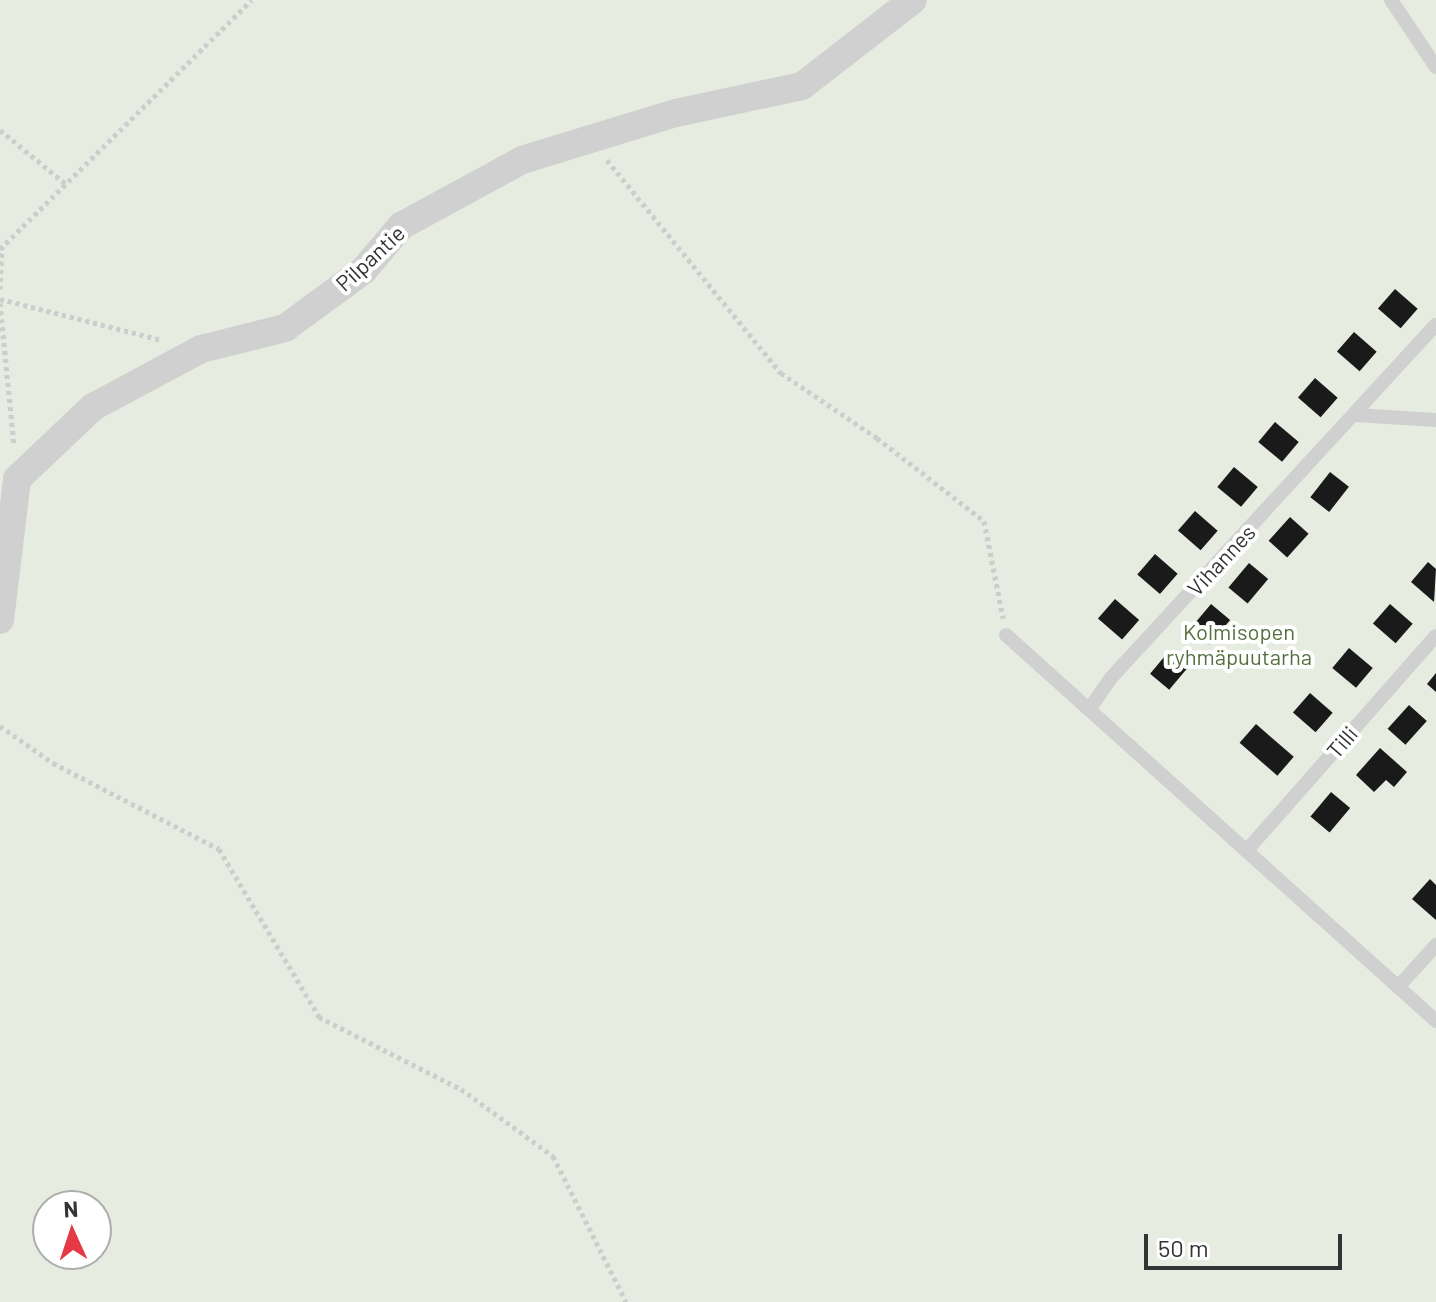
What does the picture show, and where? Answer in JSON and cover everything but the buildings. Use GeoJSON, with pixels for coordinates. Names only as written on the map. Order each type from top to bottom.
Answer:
{"type":"FeatureCollection","features":[{"type":"Feature","properties":{"kind":"street","name":"Pilpantie"},"geometry":{"type":"LineString","coordinates":[[17,479],[93,407],[201,349],[285,328],[363,271],[401,226],[522,160],[588,137],[676,113],[802,86],[913,0]]}},
{"type":"Feature","properties":{"kind":"street"},"geometry":{"type":"LineString","coordinates":[[0,620],[17,479]]}},
{"type":"Feature","properties":{"kind":"lane"},"geometry":{"type":"LineString","coordinates":[[1391,0],[1436,67]]}},
{"type":"Feature","properties":{"kind":"lane","name":"Vihannes"},"geometry":{"type":"LineString","coordinates":[[1090,708],[1110,679],[1436,325]]}},
{"type":"Feature","properties":{"kind":"lane"},"geometry":{"type":"LineString","coordinates":[[1355,415],[1436,420]]}},
{"type":"Feature","properties":{"kind":"lane"},"geometry":{"type":"LineString","coordinates":[[1006,635],[1248,849],[1436,1021]]}},
{"type":"Feature","properties":{"kind":"lane","name":"Tilli"},"geometry":{"type":"LineString","coordinates":[[1248,849],[1436,636]]}},
{"type":"Feature","properties":{"kind":"lane"},"geometry":{"type":"LineString","coordinates":[[1398,987],[1436,945]]}},
{"type":"Feature","properties":{"kind":"path"},"geometry":{"type":"LineString","coordinates":[[0,289],[1,248],[252,0]]}},
{"type":"Feature","properties":{"kind":"path"},"geometry":{"type":"LineString","coordinates":[[0,130],[66,184]]}},
{"type":"Feature","properties":{"kind":"path"},"geometry":{"type":"LineString","coordinates":[[588,137],[781,373],[877,438],[984,521],[1006,635]]}},
{"type":"Feature","properties":{"kind":"path"},"geometry":{"type":"LineString","coordinates":[[17,479],[0,301],[201,349]]}},
{"type":"Feature","properties":{"kind":"path"},"geometry":{"type":"LineString","coordinates":[[0,726],[53,763],[219,849],[319,1017],[461,1089],[553,1156],[626,1302]]}},
{"type":"Feature","properties":{"kind":"green space","name":"Kolmisopen ryhmäpuutarha"},"geometry":{"type":"Polygon","coordinates":[[[0,0],[1436,0],[1436,1302],[0,1302],[0,0]]]}}]}
